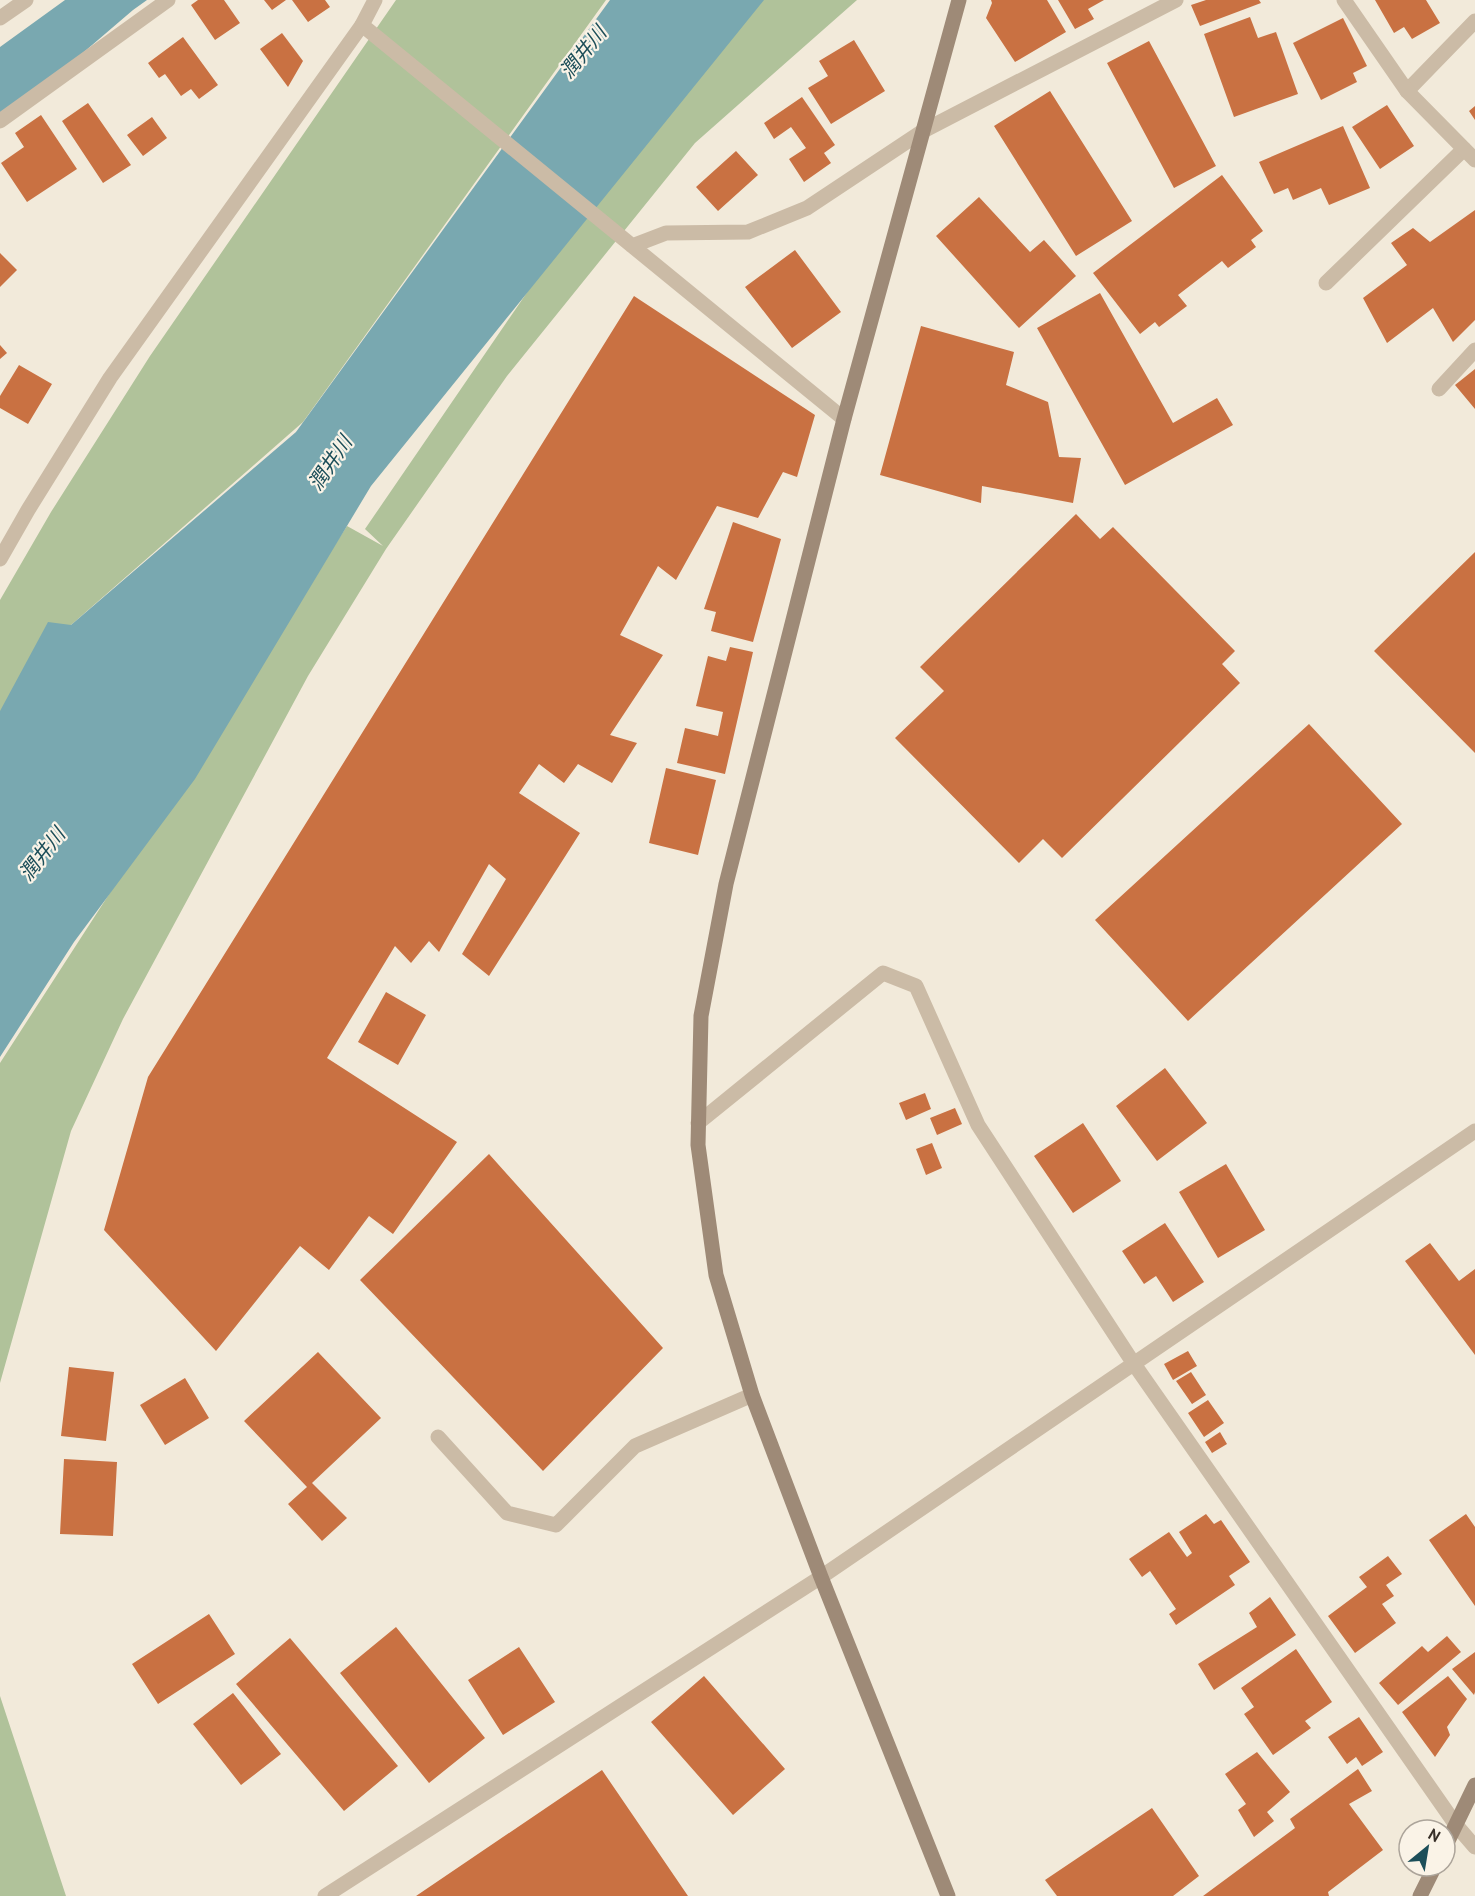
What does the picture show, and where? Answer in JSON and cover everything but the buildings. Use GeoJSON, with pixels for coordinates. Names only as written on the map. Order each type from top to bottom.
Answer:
{"type":"FeatureCollection","features":[{"type":"Feature","properties":{"kind":"street"},"geometry":{"type":"LineString","coordinates":[[0,18],[26,0]]}},
{"type":"Feature","properties":{"kind":"street"},"geometry":{"type":"LineString","coordinates":[[0,121],[168,0]]}},
{"type":"Feature","properties":{"kind":"street"},"geometry":{"type":"LineString","coordinates":[[0,559],[110,378],[362,25],[375,0]]}},
{"type":"Feature","properties":{"kind":"street"},"geometry":{"type":"LineString","coordinates":[[948,1896],[820,1577],[752,1395],[716,1275],[698,1145],[701,1016],[726,884],[844,419],[959,0]]}},
{"type":"Feature","properties":{"kind":"street"},"geometry":{"type":"LineString","coordinates":[[632,246],[666,233],[748,232],[807,208],[923,131],[1176,0]]}},
{"type":"Feature","properties":{"kind":"street"},"geometry":{"type":"LineString","coordinates":[[1326,283],[1470,155],[1407,91],[1344,0]]}},
{"type":"Feature","properties":{"kind":"street"},"geometry":{"type":"LineString","coordinates":[[1407,91],[1475,21]]}},
{"type":"Feature","properties":{"kind":"street"},"geometry":{"type":"LineString","coordinates":[[362,25],[844,419]]}},
{"type":"Feature","properties":{"kind":"street"},"geometry":{"type":"LineString","coordinates":[[1439,388],[1475,350]]}},
{"type":"Feature","properties":{"kind":"street"},"geometry":{"type":"LineString","coordinates":[[699,1123],[883,973],[916,986],[978,1125],[1134,1364],[1451,1818]]}},
{"type":"Feature","properties":{"kind":"street"},"geometry":{"type":"LineString","coordinates":[[325,1896],[820,1577],[1475,1131]]}},
{"type":"Feature","properties":{"kind":"street"},"geometry":{"type":"LineString","coordinates":[[438,1437],[507,1513],[556,1525],[635,1446],[752,1395]]}},
{"type":"Feature","properties":{"kind":"street"},"geometry":{"type":"LineString","coordinates":[[1457,1823],[1475,1785]]}},
{"type":"Feature","properties":{"kind":"street"},"geometry":{"type":"LineString","coordinates":[[1457,1826],[1475,1847]]}},
{"type":"Feature","properties":{"kind":"street"},"geometry":{"type":"LineString","coordinates":[[1420,1896],[1429,1878]]}},
{"type":"Feature","properties":{"kind":"green space"},"geometry":{"type":"Polygon","coordinates":[[[396,0],[606,0],[303,422],[71,625],[0,720],[0,600],[51,512],[150,356],[396,0]]]}},
{"type":"Feature","properties":{"kind":"green space"},"geometry":{"type":"Polygon","coordinates":[[[756,0],[857,0],[695,143],[507,376],[386,549],[308,676],[123,1019],[71,1131],[0,1383],[0,1063],[347,526],[383,546],[365,529],[637,132],[756,0]]]}},
{"type":"Feature","properties":{"kind":"green space"},"geometry":{"type":"Polygon","coordinates":[[[0,1696],[66,1896],[0,1896],[0,1696]]]}},
{"type":"Feature","properties":{"kind":"water"},"geometry":{"type":"Polygon","coordinates":[[[65,0],[147,0],[22,105],[0,120],[0,47],[65,0]]]}},
{"type":"Feature","properties":{"kind":"water","name":"潤井川"},"geometry":{"type":"Polygon","coordinates":[[[610,0],[764,0],[371,486],[195,779],[74,942],[0,1057],[0,711],[48,622],[71,625],[296,432],[610,0]]]}}]}
